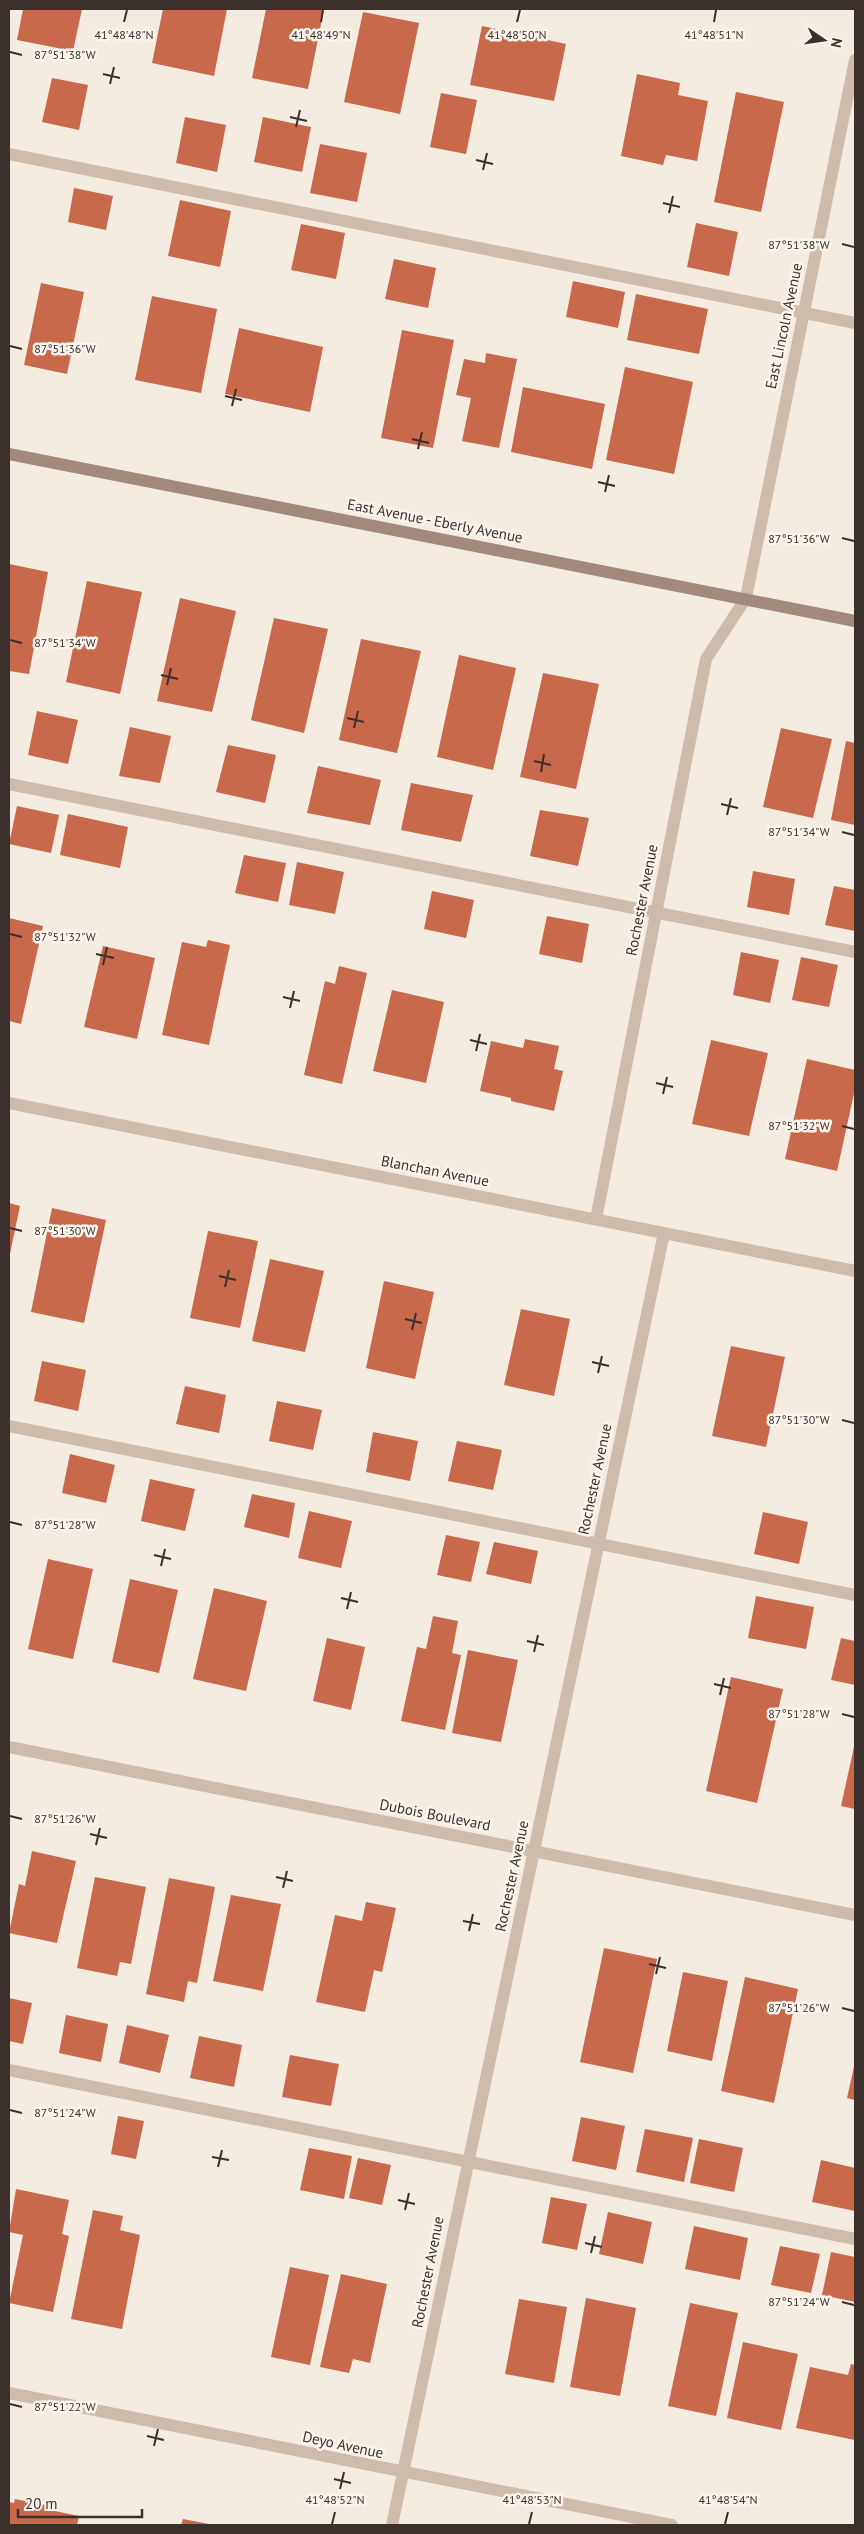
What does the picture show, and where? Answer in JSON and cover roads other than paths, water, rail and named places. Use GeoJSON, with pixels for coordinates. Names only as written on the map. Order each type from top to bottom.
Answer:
{"type":"FeatureCollection","features":[{"type":"Feature","properties":{"kind":"main road","name":"East Avenue - Eberly Avenue"},"geometry":{"type":"LineString","coordinates":[[9,454],[855,621]]}},
{"type":"Feature","properties":{"kind":"street","name":"East Lincoln Avenue"},"geometry":{"type":"LineString","coordinates":[[746,598],[855,60]]}},
{"type":"Feature","properties":{"kind":"street"},"geometry":{"type":"LineString","coordinates":[[9,154],[855,323]]}},
{"type":"Feature","properties":{"kind":"street","name":"Rochester Avenue"},"geometry":{"type":"LineString","coordinates":[[596,1219],[706,659],[746,598]]}},
{"type":"Feature","properties":{"kind":"street"},"geometry":{"type":"LineString","coordinates":[[9,784],[855,952]]}},
{"type":"Feature","properties":{"kind":"street","name":"Blanchan Avenue"},"geometry":{"type":"LineString","coordinates":[[9,1102],[855,1271]]}},
{"type":"Feature","properties":{"kind":"street","name":"Rochester Avenue"},"geometry":{"type":"LineString","coordinates":[[392,2525],[467,2161],[664,1232]]}},
{"type":"Feature","properties":{"kind":"street"},"geometry":{"type":"LineString","coordinates":[[9,1426],[855,1594]]}},
{"type":"Feature","properties":{"kind":"street","name":"Dubois Boulevard"},"geometry":{"type":"LineString","coordinates":[[9,1747],[855,1915]]}},
{"type":"Feature","properties":{"kind":"street"},"geometry":{"type":"LineString","coordinates":[[9,2070],[855,2238]]}},
{"type":"Feature","properties":{"kind":"street","name":"Deyo Avenue"},"geometry":{"type":"LineString","coordinates":[[9,2393],[403,2474],[672,2525]]}}]}
